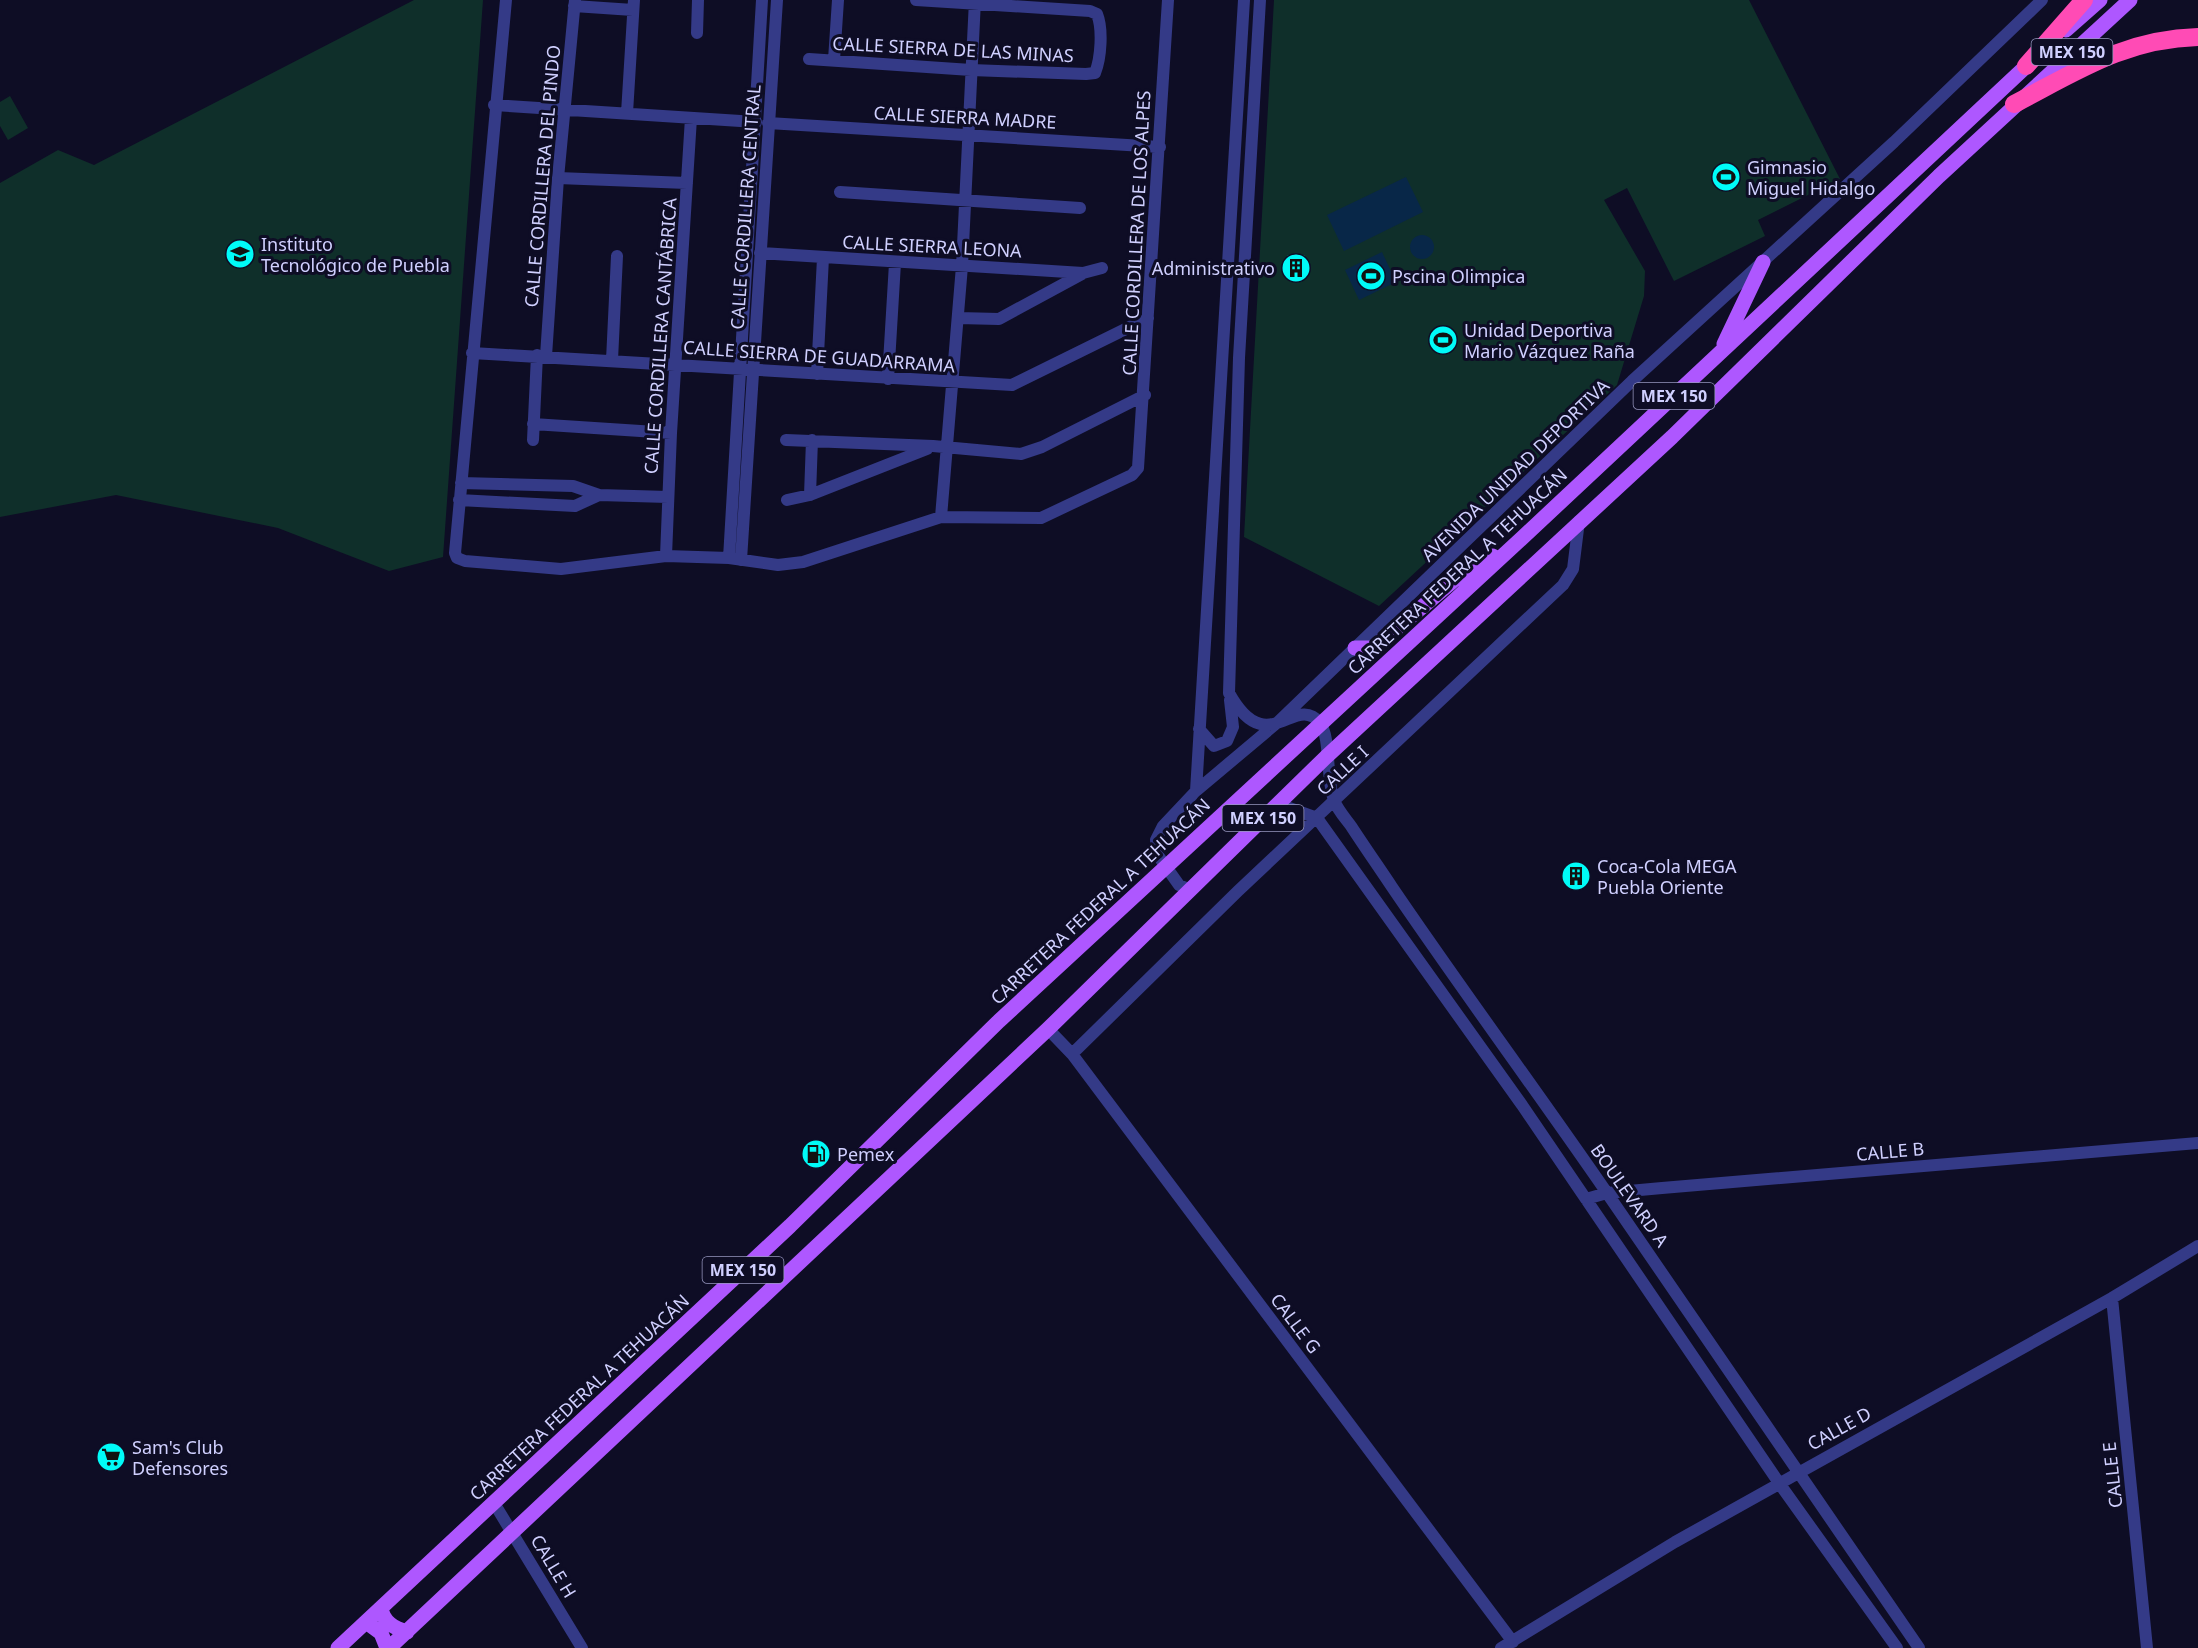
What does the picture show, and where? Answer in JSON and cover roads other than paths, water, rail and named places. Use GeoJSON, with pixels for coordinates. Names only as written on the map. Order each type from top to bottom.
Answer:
{"type":"FeatureCollection","features":[{"type":"Feature","properties":{"kind":"highway"},"geometry":{"type":"LineString","coordinates":[[2026,66],[2084,0]]}},
{"type":"Feature","properties":{"kind":"highway"},"geometry":{"type":"LineString","coordinates":[[2014,104],[2069,73],[2110,55],[2150,42],[2198,38]]}},
{"type":"Feature","properties":{"kind":"main road","name":"MEX 150"},"geometry":{"type":"LineString","coordinates":[[2026,66],[2100,0]]}},
{"type":"Feature","properties":{"kind":"main road","name":"MEX 150"},"geometry":{"type":"LineString","coordinates":[[407,1632],[1048,1029],[1188,890],[1326,758],[1672,437],[2014,104],[2130,0]]}},
{"type":"Feature","properties":{"kind":"main road","name":"CARRETERA FEDERAL A TEHUACÁN"},"geometry":{"type":"LineString","coordinates":[[338,1648],[790,1226],[999,1021],[1521,539],[2026,66]]}},
{"type":"Feature","properties":{"kind":"main road"},"geometry":{"type":"LineString","coordinates":[[1720,353],[1763,262]]}},
{"type":"Feature","properties":{"kind":"main road"},"geometry":{"type":"LineString","coordinates":[[1355,648],[1372,648],[1453,580],[1521,539]]}},
{"type":"Feature","properties":{"kind":"main road"},"geometry":{"type":"LineString","coordinates":[[366,1622],[381,1633],[388,1648],[407,1632],[386,1620],[381,1608]]}},
{"type":"Feature","properties":{"kind":"street"},"geometry":{"type":"LineString","coordinates":[[506,0],[494,105],[459,500],[456,558],[465,561],[561,569],[666,556],[735,559],[778,564],[803,562],[941,517],[962,266],[975,2],[916,0]]}},
{"type":"Feature","properties":{"kind":"street"},"geometry":{"type":"LineString","coordinates":[[697,33],[698,0]]}},
{"type":"Feature","properties":{"kind":"street","name":"CALLE CORDILLERA CENTRAL"},"geometry":{"type":"LineString","coordinates":[[746,369],[760,253],[762,0]]}},
{"type":"Feature","properties":{"kind":"street","name":"CALLE CORDILLERA CENTRAL"},"geometry":{"type":"LineString","coordinates":[[735,559],[762,123],[777,0]]}},
{"type":"Feature","properties":{"kind":"street"},"geometry":{"type":"LineString","coordinates":[[834,60],[838,0]]}},
{"type":"Feature","properties":{"kind":"street","name":"CALLE CORDILLERA DE LOS ALPES"},"geometry":{"type":"LineString","coordinates":[[941,517],[1041,518],[1132,474],[1138,468],[1145,395],[1168,0]]}},
{"type":"Feature","properties":{"kind":"street"},"geometry":{"type":"LineString","coordinates":[[1196,791],[1244,0]]}},
{"type":"Feature","properties":{"kind":"street"},"geometry":{"type":"LineString","coordinates":[[1199,729],[1214,746],[1227,741],[1233,727],[1229,693],[1239,358],[1260,0]]}},
{"type":"Feature","properties":{"kind":"street","name":"AVENIDA UNIDAD DEPORTIVA"},"geometry":{"type":"LineString","coordinates":[[1188,890],[1179,885],[1156,854],[1156,840],[1163,826],[1196,791],[1278,722],[1632,381],[1894,142],[2042,0]]}},
{"type":"Feature","properties":{"kind":"street","name":"CALLE SIERRA DE LAS MINAS"},"geometry":{"type":"LineString","coordinates":[[808,59],[971,70],[1095,73],[1098,64],[1100,21],[1097,14],[975,2]]}},
{"type":"Feature","properties":{"kind":"street"},"geometry":{"type":"LineString","coordinates":[[575,3],[633,5],[627,113]]}},
{"type":"Feature","properties":{"kind":"street","name":"CALLE CORDILLERA DEL PINDO"},"geometry":{"type":"LineString","coordinates":[[533,440],[575,3]]}},
{"type":"Feature","properties":{"kind":"street","name":"CALLE SIERRA MADRE"},"geometry":{"type":"LineString","coordinates":[[494,105],[1160,147]]}},
{"type":"Feature","properties":{"kind":"street","name":"CALLE CORDILLERA CANTÁBRICA"},"geometry":{"type":"LineString","coordinates":[[666,556],[670,433],[691,118]]}},
{"type":"Feature","properties":{"kind":"street"},"geometry":{"type":"LineString","coordinates":[[558,178],[687,183]]}},
{"type":"Feature","properties":{"kind":"street"},"geometry":{"type":"LineString","coordinates":[[840,192],[1080,208]]}},
{"type":"Feature","properties":{"kind":"street","name":"CALLE SIERRA LEONA"},"geometry":{"type":"LineString","coordinates":[[760,253],[1083,273],[1102,268]]}},
{"type":"Feature","properties":{"kind":"street"},"geometry":{"type":"LineString","coordinates":[[612,360],[617,256]]}},
{"type":"Feature","properties":{"kind":"street"},"geometry":{"type":"LineString","coordinates":[[817,374],[823,258]]}},
{"type":"Feature","properties":{"kind":"street"},"geometry":{"type":"LineString","coordinates":[[888,379],[895,263]]}},
{"type":"Feature","properties":{"kind":"street"},"geometry":{"type":"LineString","coordinates":[[958,318],[999,319],[1083,273]]}},
{"type":"Feature","properties":{"kind":"street"},"geometry":{"type":"LineString","coordinates":[[1227,276],[1243,278]]}},
{"type":"Feature","properties":{"kind":"street","name":"CALLE SIERRA DE GUADARRAMA"},"geometry":{"type":"LineString","coordinates":[[472,352],[1012,385],[1148,318]]}},
{"type":"Feature","properties":{"kind":"street"},"geometry":{"type":"LineString","coordinates":[[1225,318],[1241,320]]}},
{"type":"Feature","properties":{"kind":"street"},"geometry":{"type":"LineString","coordinates":[[1223,356],[1239,358]]}},
{"type":"Feature","properties":{"kind":"street"},"geometry":{"type":"LineString","coordinates":[[786,440],[933,446],[1021,454],[1042,447],[1145,395]]}},
{"type":"Feature","properties":{"kind":"street"},"geometry":{"type":"LineString","coordinates":[[533,424],[670,433]]}},
{"type":"Feature","properties":{"kind":"street"},"geometry":{"type":"LineString","coordinates":[[810,495],[812,440]]}},
{"type":"Feature","properties":{"kind":"street"},"geometry":{"type":"LineString","coordinates":[[787,500],[810,495],[933,446]]}},
{"type":"Feature","properties":{"kind":"street"},"geometry":{"type":"LineString","coordinates":[[461,483],[573,486],[599,495],[668,497]]}},
{"type":"Feature","properties":{"kind":"street"},"geometry":{"type":"LineString","coordinates":[[459,500],[575,506],[599,495]]}},
{"type":"Feature","properties":{"kind":"street","name":"CALLE I"},"geometry":{"type":"LineString","coordinates":[[1072,1054],[1238,891],[1563,585],[1573,569],[1579,521]]}},
{"type":"Feature","properties":{"kind":"street","name":"AVENIDA UNIDAD DEPORTIVA"},"geometry":{"type":"LineString","coordinates":[[1229,693],[1240,713],[1257,725],[1278,722],[1304,714],[1312,716],[1321,724]]}},
{"type":"Feature","properties":{"kind":"street"},"geometry":{"type":"LineString","coordinates":[[1321,724],[1326,738],[1326,758]]}},
{"type":"Feature","properties":{"kind":"street","name":"BOULEVARD A"},"geometry":{"type":"LineString","coordinates":[[1326,758],[1334,801],[1461,988],[1607,1193],[1796,1473],[1919,1648]]}},
{"type":"Feature","properties":{"kind":"street"},"geometry":{"type":"LineString","coordinates":[[1278,804],[1317,818]]}},
{"type":"Feature","properties":{"kind":"street","name":"BOULEVARD A"},"geometry":{"type":"LineString","coordinates":[[1317,818],[1586,1199],[1779,1483],[1897,1648]]}},
{"type":"Feature","properties":{"kind":"street"},"geometry":{"type":"LineString","coordinates":[[1444,998],[1461,988]]}},
{"type":"Feature","properties":{"kind":"street","name":"CALLE G"},"geometry":{"type":"LineString","coordinates":[[1048,1029],[1072,1054],[1513,1642]]}},
{"type":"Feature","properties":{"kind":"street","name":"CALLE B"},"geometry":{"type":"LineString","coordinates":[[1586,1199],[1607,1193],[2198,1143]]}},
{"type":"Feature","properties":{"kind":"street","name":"CALLE D"},"geometry":{"type":"LineString","coordinates":[[1501,1648],[1675,1542],[2112,1298],[2198,1246]]}},
{"type":"Feature","properties":{"kind":"street","name":"CALLE E"},"geometry":{"type":"LineString","coordinates":[[2112,1298],[2147,1648]]}},
{"type":"Feature","properties":{"kind":"street","name":"CALLE H"},"geometry":{"type":"LineString","coordinates":[[494,1503],[582,1648]]}},
{"type":"Feature","properties":{"kind":"street"},"geometry":{"type":"LineString","coordinates":[[1859,1594],[1874,1584]]}},
{"type":"Feature","properties":{"kind":"water"},"geometry":{"type":"Polygon","coordinates":[[[1406,177],[1423,212],[1344,251],[1327,215],[1406,177]]]}},
{"type":"Feature","properties":{"kind":"water"},"geometry":{"type":"Polygon","coordinates":[[[1422,235],[1430,239],[1434,247],[1430,255],[1422,259],[1414,255],[1410,247],[1414,239],[1422,235]]]}},
{"type":"Feature","properties":{"kind":"water","name":"Pscina Olimpica"},"geometry":{"type":"Polygon","coordinates":[[[1382,252],[1396,282],[1359,300],[1345,270],[1382,252]]]}},
{"type":"Feature","properties":{"kind":"place","name":"Gimnasio Miguel Hidalgo"},"geometry":{"type":"Point","coordinates":[1726,177]}},
{"type":"Feature","properties":{"kind":"place","name":"Instituto Tecnológico de Puebla"},"geometry":{"type":"Point","coordinates":[240,254]}},
{"type":"Feature","properties":{"kind":"place","name":"Administrativo"},"geometry":{"type":"Point","coordinates":[1296,268]}},
{"type":"Feature","properties":{"kind":"place","name":"Pscina Olimpica"},"geometry":{"type":"Point","coordinates":[1371,276]}},
{"type":"Feature","properties":{"kind":"place","name":"Unidad Deportiva Mario Vázquez Raña"},"geometry":{"type":"Point","coordinates":[1443,340]}},
{"type":"Feature","properties":{"kind":"place","name":"Coca-Cola MEGA Puebla Oriente"},"geometry":{"type":"Point","coordinates":[1576,876]}},
{"type":"Feature","properties":{"kind":"place","name":"Pemex"},"geometry":{"type":"Point","coordinates":[816,1154]}},
{"type":"Feature","properties":{"kind":"place","name":"Sam's Club Defensores"},"geometry":{"type":"Point","coordinates":[111,1457]}}]}
